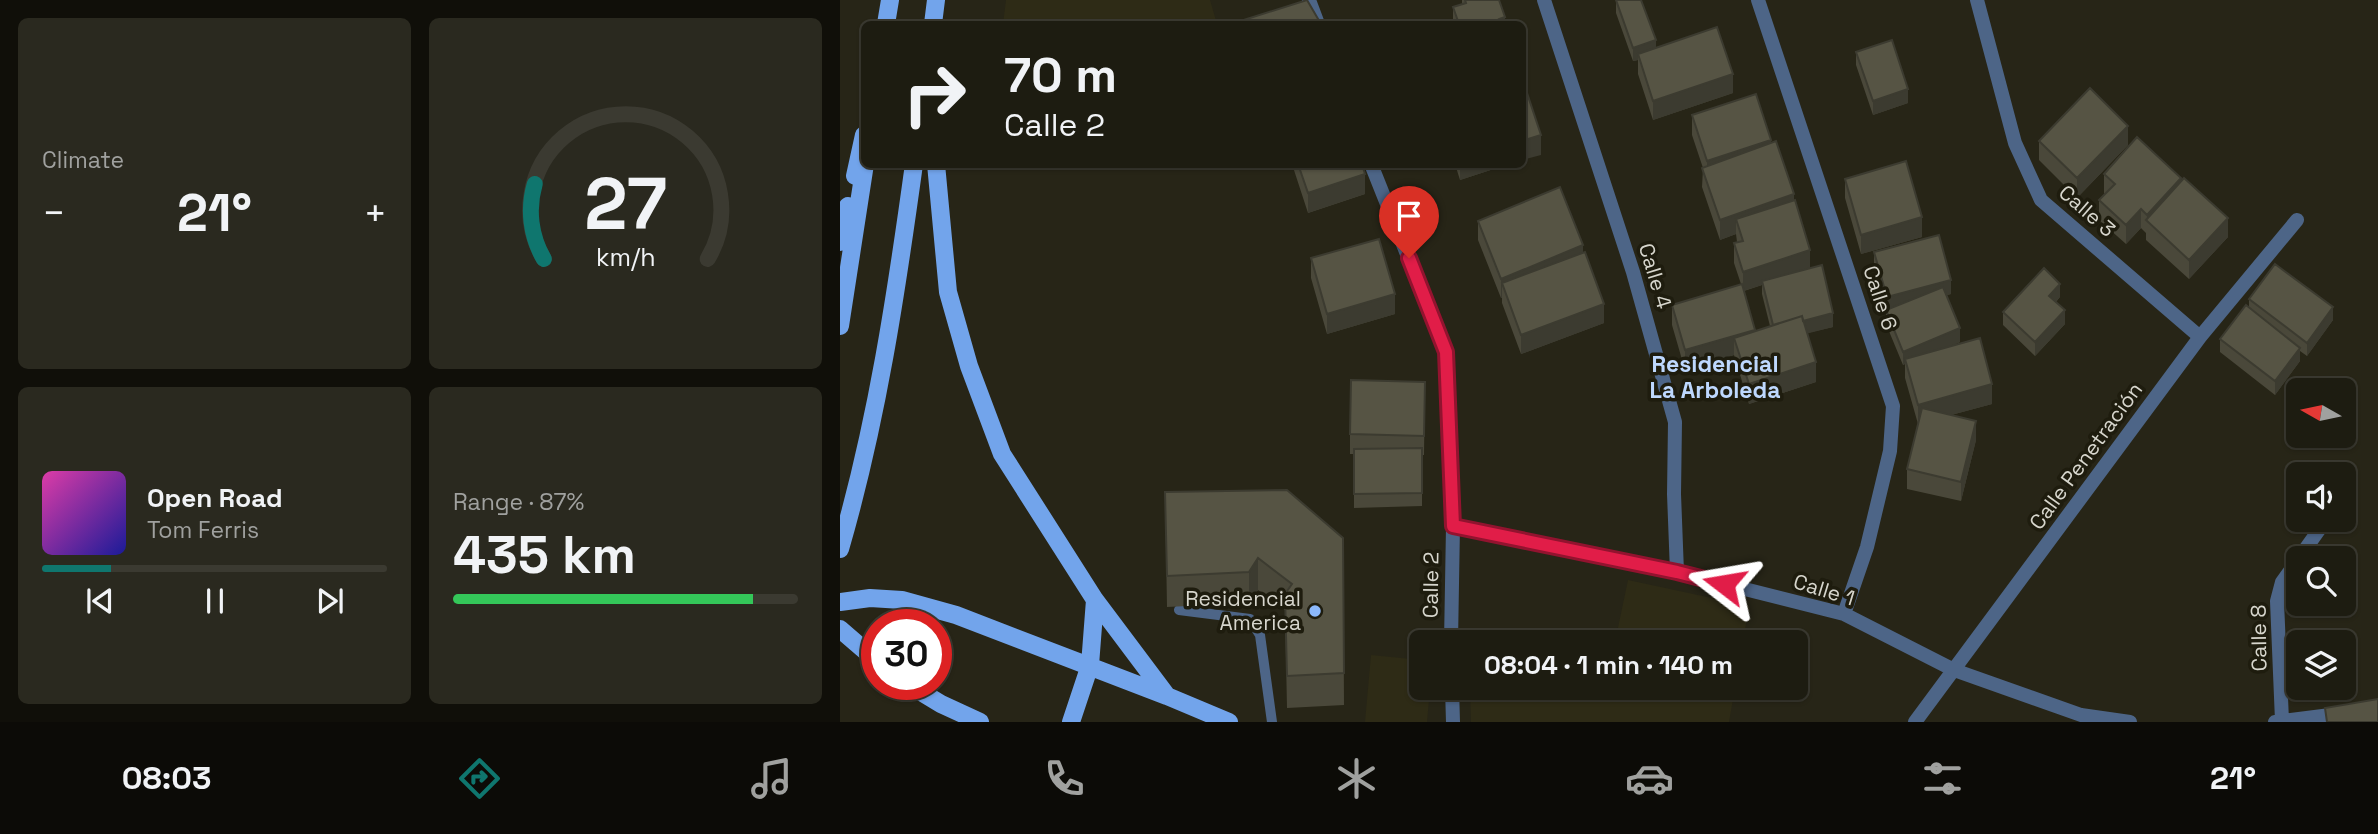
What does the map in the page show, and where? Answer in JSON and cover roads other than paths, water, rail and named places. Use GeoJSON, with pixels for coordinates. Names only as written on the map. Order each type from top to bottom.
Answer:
{"type":"FeatureCollection","features":[{"type":"Feature","properties":{"kind":"main road"},"geometry":{"type":"LineString","coordinates":[[886,21],[890,0]]}},
{"type":"Feature","properties":{"kind":"main road"},"geometry":{"type":"LineString","coordinates":[[933,21],[936,0]]}},
{"type":"Feature","properties":{"kind":"main road"},"geometry":{"type":"LineString","coordinates":[[840,242],[861,148]]}},
{"type":"Feature","properties":{"kind":"main road"},"geometry":{"type":"LineString","coordinates":[[840,326],[864,168]]}},
{"type":"Feature","properties":{"kind":"main road"},"geometry":{"type":"LineString","coordinates":[[840,549],[860,479],[892,318],[913,168]]}},
{"type":"Feature","properties":{"kind":"main road"},"geometry":{"type":"LineString","coordinates":[[936,168],[948,292],[969,366],[1002,454],[1095,600],[1167,696]]}},
{"type":"Feature","properties":{"kind":"main road"},"geometry":{"type":"LineString","coordinates":[[840,602],[870,598],[902,600],[956,615],[1090,665],[1229,722]]}},
{"type":"Feature","properties":{"kind":"main road"},"geometry":{"type":"LineString","coordinates":[[1071,722],[1090,665],[1095,600]]}},
{"type":"Feature","properties":{"kind":"main road"},"geometry":{"type":"LineString","coordinates":[[840,629],[861,647]]}},
{"type":"Feature","properties":{"kind":"main road"},"geometry":{"type":"LineString","coordinates":[[934,700],[980,722]]}},
{"type":"Feature","properties":{"kind":"street"},"geometry":{"type":"LineString","coordinates":[[1309,0],[1317,21]]}},
{"type":"Feature","properties":{"kind":"street","name":"Calle 4"},"geometry":{"type":"LineString","coordinates":[[1544,0],[1633,272],[1675,422],[1677,572]]}},
{"type":"Feature","properties":{"kind":"street","name":"Calle 6"},"geometry":{"type":"LineString","coordinates":[[1758,0],[1893,406],[1887,463],[1867,547],[1843,614]]}},
{"type":"Feature","properties":{"kind":"street","name":"Calle 3"},"geometry":{"type":"LineString","coordinates":[[1977,0],[2015,143],[2041,200],[2200,337]]}},
{"type":"Feature","properties":{"kind":"street","name":"Calle 2"},"geometry":{"type":"LineString","coordinates":[[1373,168],[1446,352],[1453,526],[1451,630]]}},
{"type":"Feature","properties":{"kind":"street","name":"Calle Penetración"},"geometry":{"type":"LineString","coordinates":[[1914,722],[2200,337],[2297,220]]}},
{"type":"Feature","properties":{"kind":"street","name":"Calle 1"},"geometry":{"type":"LineString","coordinates":[[1453,526],[1677,572],[1843,614],[1954,670],[2081,715],[2130,722]]}},
{"type":"Feature","properties":{"kind":"street","name":"Calle 8"},"geometry":{"type":"LineString","coordinates":[[2282,722],[2277,601],[2286,576]]}},
{"type":"Feature","properties":{"kind":"street"},"geometry":{"type":"LineString","coordinates":[[1452,700],[1453,722]]}},
{"type":"Feature","properties":{"kind":"street"},"geometry":{"type":"LineString","coordinates":[[2274,722],[2378,709]]}},
{"type":"Feature","properties":{"kind":"lane"},"geometry":{"type":"LineString","coordinates":[[1179,610],[1250,620],[1260,635],[1272,722]]}},
{"type":"Feature","properties":{"kind":"place","name":"Residencial America"},"geometry":{"type":"Point","coordinates":[1315,611]}},
{"type":"Feature","properties":{"kind":"district","name":"Residencial La Arboleda"},"geometry":{"type":"Point","coordinates":[1715,377]}}]}
